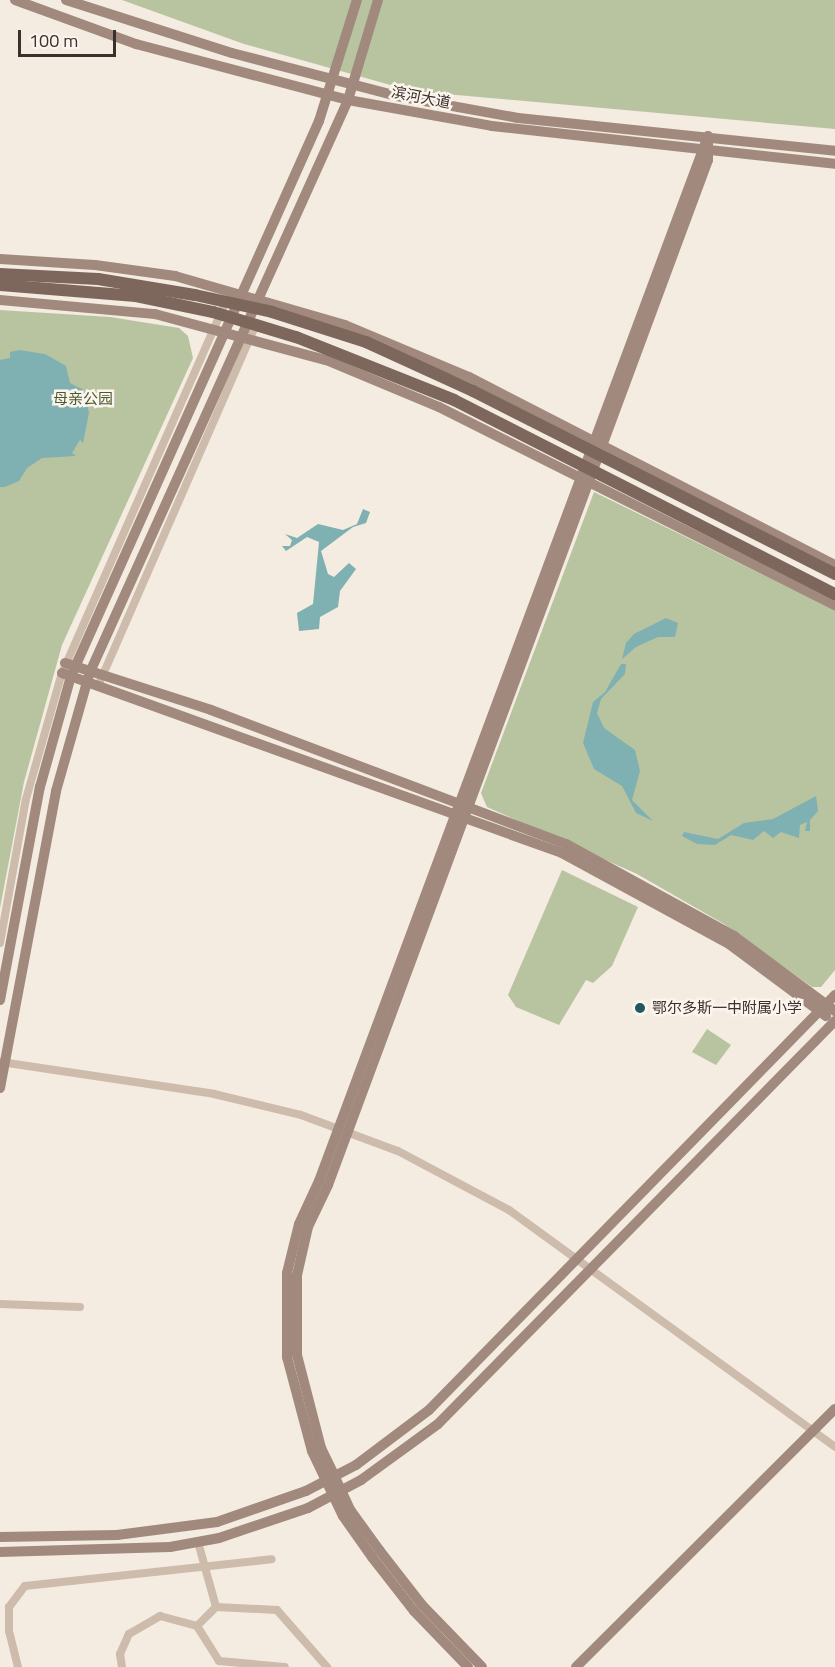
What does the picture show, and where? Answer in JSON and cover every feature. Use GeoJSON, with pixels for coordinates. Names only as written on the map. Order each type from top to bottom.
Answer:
{"type":"FeatureCollection","features":[{"type":"Feature","properties":{"kind":"main road"},"geometry":{"type":"LineString","coordinates":[[0,274],[98,279],[235,297],[254,302],[412,362],[597,449],[835,574]]}},
{"type":"Feature","properties":{"kind":"main road"},"geometry":{"type":"LineString","coordinates":[[0,285],[136,296],[226,315],[408,379],[588,475],[835,594]]}},
{"type":"Feature","properties":{"kind":"street","name":"滨河大道"},"geometry":{"type":"LineString","coordinates":[[15,0],[136,44],[328,96],[492,126],[835,164]]}},
{"type":"Feature","properties":{"kind":"street","name":"滨河大道"},"geometry":{"type":"LineString","coordinates":[[66,0],[333,82],[353,86],[518,118],[835,151]]}},
{"type":"Feature","properties":{"kind":"street"},"geometry":{"type":"LineString","coordinates":[[0,943],[26,799],[68,670],[220,328],[328,96],[357,0]]}},
{"type":"Feature","properties":{"kind":"street"},"geometry":{"type":"LineString","coordinates":[[0,1088],[2,1062],[56,791],[88,677],[251,323],[254,302],[348,100],[378,0]]}},
{"type":"Feature","properties":{"kind":"street"},"geometry":{"type":"LineString","coordinates":[[468,1667],[414,1611],[372,1557],[330,1477],[297,1355],[297,1275],[308,1227],[588,475],[706,149],[708,136]]}},
{"type":"Feature","properties":{"kind":"street"},"geometry":{"type":"LineString","coordinates":[[0,260],[131,269],[235,297]]}},
{"type":"Feature","properties":{"kind":"street"},"geometry":{"type":"LineString","coordinates":[[0,300],[92,304],[220,328],[326,360],[439,407],[588,475],[835,605]]}},
{"type":"Feature","properties":{"kind":"street"},"geometry":{"type":"LineString","coordinates":[[100,681],[245,335]]}},
{"type":"Feature","properties":{"kind":"street"},"geometry":{"type":"LineString","coordinates":[[597,449],[835,565]]}},
{"type":"Feature","properties":{"kind":"street"},"geometry":{"type":"LineString","coordinates":[[68,670],[566,844],[632,877],[734,936],[831,1016]]}},
{"type":"Feature","properties":{"kind":"street"},"geometry":{"type":"LineString","coordinates":[[0,1000],[40,787],[68,670]]}},
{"type":"Feature","properties":{"kind":"street"},"geometry":{"type":"LineString","coordinates":[[0,1552],[129,1550],[198,1542],[266,1525],[361,1480],[438,1424],[592,1270],[831,1016],[835,994]]}},
{"type":"Feature","properties":{"kind":"street"},"geometry":{"type":"LineString","coordinates":[[0,1538],[128,1534],[217,1522],[264,1509],[356,1465],[429,1410],[578,1259],[831,1016]]}},
{"type":"Feature","properties":{"kind":"street"},"geometry":{"type":"LineString","coordinates":[[2,1062],[214,1094],[344,1128],[459,1180],[578,1259],[835,1447]]}},
{"type":"Feature","properties":{"kind":"street"},"geometry":{"type":"LineString","coordinates":[[0,1304],[80,1307]]}},
{"type":"Feature","properties":{"kind":"street"},"geometry":{"type":"LineString","coordinates":[[576,1667],[835,1409]]}},
{"type":"Feature","properties":{"kind":"street"},"geometry":{"type":"LineString","coordinates":[[337,1491],[422,1605],[482,1667]]}},
{"type":"Feature","properties":{"kind":"street"},"geometry":{"type":"LineString","coordinates":[[198,1542],[216,1607]]}},
{"type":"Feature","properties":{"kind":"street"},"geometry":{"type":"LineString","coordinates":[[18,1667],[9,1607],[25,1586],[207,1569],[272,1559]]}},
{"type":"Feature","properties":{"kind":"street"},"geometry":{"type":"LineString","coordinates":[[197,1626],[216,1607],[277,1611],[326,1667]]}},
{"type":"Feature","properties":{"kind":"street"},"geometry":{"type":"LineString","coordinates":[[122,1667],[120,1654],[129,1634],[149,1620],[177,1617],[197,1626],[214,1663],[285,1667]]}},
{"type":"Feature","properties":{"kind":"green space"},"geometry":{"type":"Polygon","coordinates":[[[122,0],[835,0],[835,129],[412,91],[244,44],[122,0]]]}},
{"type":"Feature","properties":{"kind":"green space","name":"母亲公园"},"geometry":{"type":"Polygon","coordinates":[[[0,310],[110,317],[179,328],[188,336],[193,358],[62,645],[24,782],[0,908],[0,310]]]}},
{"type":"Feature","properties":{"kind":"green space"},"geometry":{"type":"Polygon","coordinates":[[[594,492],[835,610],[835,970],[821,987],[812,987],[724,924],[637,874],[487,807],[481,793],[594,492]]]}},
{"type":"Feature","properties":{"kind":"green space"},"geometry":{"type":"Polygon","coordinates":[[[562,870],[638,907],[612,966],[593,983],[586,980],[559,1025],[516,1007],[508,995],[562,870]]]}},
{"type":"Feature","properties":{"kind":"green space"},"geometry":{"type":"Polygon","coordinates":[[[707,1029],[731,1045],[716,1065],[692,1052],[707,1029]]]}},
{"type":"Feature","properties":{"kind":"water"},"geometry":{"type":"Polygon","coordinates":[[[19,350],[45,354],[66,366],[70,383],[84,390],[89,413],[83,443],[80,440],[72,453],[76,456],[42,458],[27,468],[19,481],[0,487],[0,360],[10,358],[10,352],[19,350]]]}},
{"type":"Feature","properties":{"kind":"water"},"geometry":{"type":"Polygon","coordinates":[[[363,509],[370,512],[366,523],[353,527],[321,551],[328,574],[334,577],[349,563],[356,569],[340,591],[338,607],[320,617],[319,629],[299,631],[297,613],[313,604],[319,542],[307,537],[286,551],[282,546],[290,546],[292,540],[285,534],[297,538],[318,524],[343,530],[357,524],[363,509]]]}},
{"type":"Feature","properties":{"kind":"water"},"geometry":{"type":"Polygon","coordinates":[[[666,618],[678,623],[675,637],[658,637],[636,647],[622,659],[626,643],[634,634],[666,618]]]}},
{"type":"Feature","properties":{"kind":"water"},"geometry":{"type":"Polygon","coordinates":[[[621,664],[626,664],[625,674],[601,699],[597,713],[604,728],[635,750],[640,771],[632,800],[653,821],[636,813],[622,786],[594,769],[583,743],[593,702],[605,692],[621,664]]]}},
{"type":"Feature","properties":{"kind":"water"},"geometry":{"type":"Polygon","coordinates":[[[816,796],[818,811],[810,820],[810,831],[805,831],[807,822],[800,825],[799,838],[781,832],[773,838],[764,831],[753,840],[731,835],[715,845],[697,844],[682,836],[684,832],[718,839],[744,823],[773,819],[816,796]]]}},
{"type":"Feature","properties":{"kind":"place","name":"鄂尔多斯一中附属小学"},"geometry":{"type":"Point","coordinates":[640,1008]}}]}
